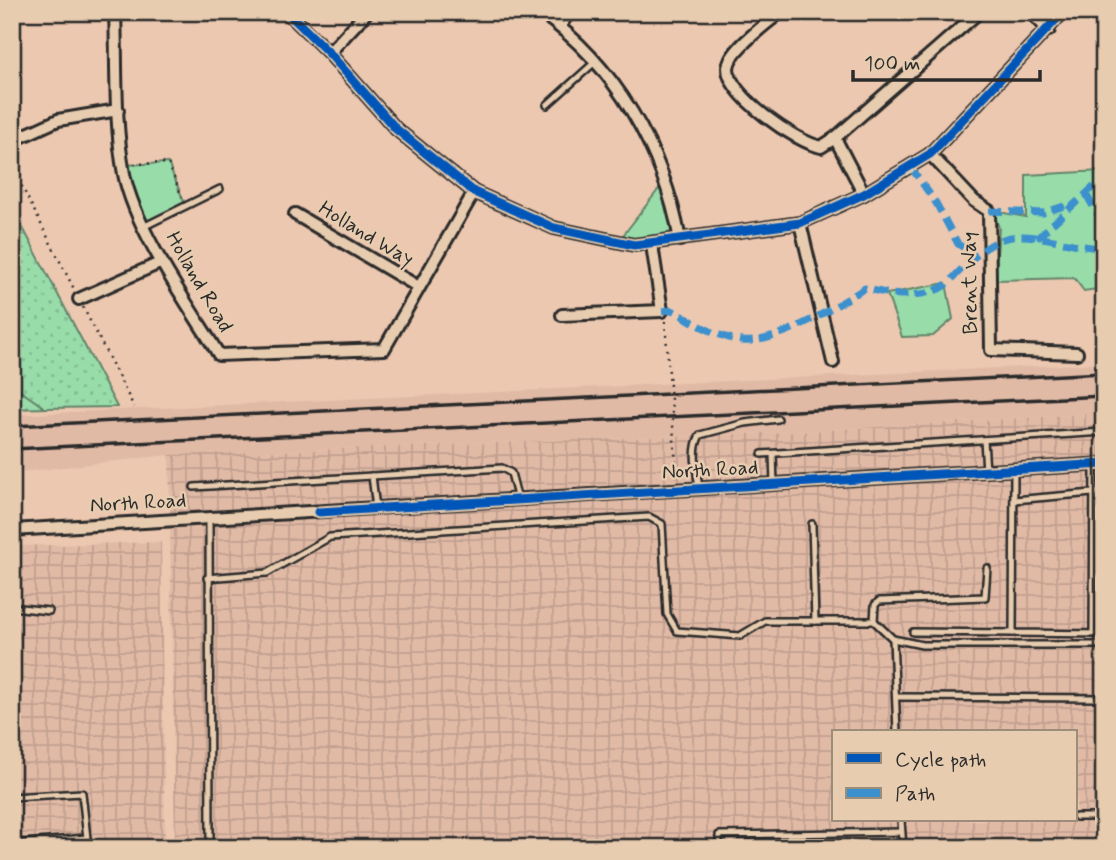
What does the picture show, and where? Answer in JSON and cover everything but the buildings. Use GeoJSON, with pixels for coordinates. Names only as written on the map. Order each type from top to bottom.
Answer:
{"type":"FeatureCollection","features":[{"type":"Feature","properties":{"kind":"street","name":"Holland Road"},"geometry":{"type":"LineString","coordinates":[[115,12],[118,110],[123,165],[130,194],[162,262],[219,355],[384,349],[417,286],[474,192]]}},
{"type":"Feature","properties":{"kind":"street"},"geometry":{"type":"LineString","coordinates":[[287,12],[329,52],[396,129],[474,192],[554,228],[634,245],[653,245],[800,223],[864,194],[930,155],[1063,12]]}},
{"type":"Feature","properties":{"kind":"street"},"geometry":{"type":"LineString","coordinates":[[329,52],[367,12]]}},
{"type":"Feature","properties":{"kind":"street"},"geometry":{"type":"LineString","coordinates":[[540,12],[595,62],[634,110],[673,203],[680,240]]}},
{"type":"Feature","properties":{"kind":"street"},"geometry":{"type":"LineString","coordinates":[[780,12],[733,53],[728,66],[731,79],[759,113],[806,144],[821,147],[835,138],[979,12]]}},
{"type":"Feature","properties":{"kind":"street"},"geometry":{"type":"LineString","coordinates":[[1030,12],[1049,30]]}},
{"type":"Feature","properties":{"kind":"street"},"geometry":{"type":"LineString","coordinates":[[12,141],[58,120],[118,110]]}},
{"type":"Feature","properties":{"kind":"street"},"geometry":{"type":"LineString","coordinates":[[835,138],[864,194]]}},
{"type":"Feature","properties":{"kind":"street","name":"Brent Way"},"geometry":{"type":"LineString","coordinates":[[930,155],[974,201],[989,211],[991,350],[1077,353]]}},
{"type":"Feature","properties":{"kind":"street","name":"Holland Way"},"geometry":{"type":"LineString","coordinates":[[295,214],[417,286]]}},
{"type":"Feature","properties":{"kind":"street"},"geometry":{"type":"LineString","coordinates":[[800,223],[833,362]]}},
{"type":"Feature","properties":{"kind":"street"},"geometry":{"type":"LineString","coordinates":[[562,315],[662,311],[653,245]]}},
{"type":"Feature","properties":{"kind":"street"},"geometry":{"type":"LineString","coordinates":[[79,299],[162,262]]}},
{"type":"Feature","properties":{"kind":"street","name":"North Road"},"geometry":{"type":"LineString","coordinates":[[12,530],[1099,464]]}},
{"type":"Feature","properties":{"kind":"lane"},"geometry":{"type":"LineString","coordinates":[[561,29],[573,12]]}},
{"type":"Feature","properties":{"kind":"lane"},"geometry":{"type":"LineString","coordinates":[[547,105],[595,62]]}},
{"type":"Feature","properties":{"kind":"lane"},"geometry":{"type":"LineString","coordinates":[[145,226],[220,189]]}},
{"type":"Feature","properties":{"kind":"lane"},"geometry":{"type":"LineString","coordinates":[[699,488],[695,458],[696,442],[700,435],[745,423],[778,419]]}},
{"type":"Feature","properties":{"kind":"lane"},"geometry":{"type":"LineString","coordinates":[[762,454],[1104,432]]}},
{"type":"Feature","properties":{"kind":"lane"},"geometry":{"type":"LineString","coordinates":[[984,440],[986,471]]}},
{"type":"Feature","properties":{"kind":"lane"},"geometry":{"type":"LineString","coordinates":[[773,454],[774,484]]}},
{"type":"Feature","properties":{"kind":"lane"},"geometry":{"type":"LineString","coordinates":[[1093,634],[1095,492],[1099,464]]}},
{"type":"Feature","properties":{"kind":"lane"},"geometry":{"type":"LineString","coordinates":[[194,487],[502,468],[512,473],[518,500]]}},
{"type":"Feature","properties":{"kind":"lane"},"geometry":{"type":"LineString","coordinates":[[1013,633],[1014,469]]}},
{"type":"Feature","properties":{"kind":"lane"},"geometry":{"type":"LineString","coordinates":[[372,476],[376,508]]}},
{"type":"Feature","properties":{"kind":"lane"},"geometry":{"type":"LineString","coordinates":[[1014,500],[1104,492]]}},
{"type":"Feature","properties":{"kind":"lane"},"geometry":{"type":"LineString","coordinates":[[207,578],[267,573],[330,537],[649,517],[662,524],[667,614],[677,631],[740,636],[765,621],[874,621],[893,639],[957,647],[1104,645]]}},
{"type":"Feature","properties":{"kind":"lane"},"geometry":{"type":"LineString","coordinates":[[209,518],[207,578],[210,848]]}},
{"type":"Feature","properties":{"kind":"lane"},"geometry":{"type":"LineString","coordinates":[[812,524],[815,621]]}},
{"type":"Feature","properties":{"kind":"lane"},"geometry":{"type":"LineString","coordinates":[[874,621],[875,605],[879,601],[985,597],[987,568]]}},
{"type":"Feature","properties":{"kind":"lane"},"geometry":{"type":"LineString","coordinates":[[12,607],[49,611]]}},
{"type":"Feature","properties":{"kind":"lane"},"geometry":{"type":"LineString","coordinates":[[913,632],[1104,634]]}},
{"type":"Feature","properties":{"kind":"lane"},"geometry":{"type":"LineString","coordinates":[[893,639],[897,730]]}},
{"type":"Feature","properties":{"kind":"lane"},"geometry":{"type":"LineString","coordinates":[[896,697],[1104,698]]}},
{"type":"Feature","properties":{"kind":"lane"},"geometry":{"type":"LineString","coordinates":[[12,797],[82,793],[87,838],[12,844]]}},
{"type":"Feature","properties":{"kind":"lane"},"geometry":{"type":"LineString","coordinates":[[1078,817],[1104,817]]}},
{"type":"Feature","properties":{"kind":"lane"},"geometry":{"type":"LineString","coordinates":[[901,822],[903,848]]}},
{"type":"Feature","properties":{"kind":"lane"},"geometry":{"type":"LineString","coordinates":[[719,848],[719,835],[901,832]]}},
{"type":"Feature","properties":{"kind":"path"},"geometry":{"type":"LineString","coordinates":[[123,165],[168,163],[186,206]]}},
{"type":"Feature","properties":{"kind":"path"},"geometry":{"type":"LineString","coordinates":[[12,167],[134,407]]}},
{"type":"Feature","properties":{"kind":"path"},"geometry":{"type":"LineString","coordinates":[[662,311],[671,372],[674,465]]}},
{"type":"Feature","properties":{"kind":"shaded area"},"geometry":{"type":"Polygon","coordinates":[[[1104,363],[1104,413],[795,432],[169,455],[12,473],[12,415],[1104,363]]]}},
{"type":"Feature","properties":{"kind":"shaded area"},"geometry":{"type":"Polygon","coordinates":[[[1104,413],[1104,848],[175,848],[169,455],[795,432],[1104,413]]]}},
{"type":"Feature","properties":{"kind":"shaded area"},"geometry":{"type":"Polygon","coordinates":[[[161,542],[165,848],[12,848],[12,546],[161,542]]]}},
{"type":"Feature","properties":{"kind":"green space"},"geometry":{"type":"Polygon","coordinates":[[[168,163],[186,206],[145,226],[123,165],[168,163]]]}},
{"type":"Feature","properties":{"kind":"green space"},"geometry":{"type":"Polygon","coordinates":[[[1102,171],[1104,288],[1084,291],[1074,278],[995,280],[999,228],[993,211],[1026,217],[1026,175],[1102,171]]]}},
{"type":"Feature","properties":{"kind":"green space"},"geometry":{"type":"Polygon","coordinates":[[[665,181],[678,231],[618,242],[665,181]]]}},
{"type":"Feature","properties":{"kind":"green space"},"geometry":{"type":"Polygon","coordinates":[[[12,207],[117,407],[45,408],[12,385],[12,207]]]}},
{"type":"Feature","properties":{"kind":"green space"},"geometry":{"type":"Polygon","coordinates":[[[946,283],[953,319],[933,336],[902,337],[887,294],[946,283]]]}},
{"type":"Feature","properties":{"kind":"green space"},"geometry":{"type":"Polygon","coordinates":[[[12,382],[45,408],[12,409],[12,382]]]}},
{"type":"Feature","properties":{"kind":"railway"},"geometry":{"type":"LineString","coordinates":[[12,426],[1104,373]]}},
{"type":"Feature","properties":{"kind":"railway"},"geometry":{"type":"LineString","coordinates":[[12,449],[1104,396]]}},
{"type":"Feature","properties":{"kind":"marked path"},"geometry":{"type":"LineString","coordinates":[[910,166],[936,203],[958,244],[975,256]]}},
{"type":"Feature","properties":{"kind":"marked path"},"geometry":{"type":"LineString","coordinates":[[1037,238],[1099,182],[1104,181]]}},
{"type":"Feature","properties":{"kind":"marked path"},"geometry":{"type":"LineString","coordinates":[[1086,194],[1104,226]]}},
{"type":"Feature","properties":{"kind":"marked path"},"geometry":{"type":"LineString","coordinates":[[989,211],[1043,213],[1067,205]]}},
{"type":"Feature","properties":{"kind":"marked path"},"geometry":{"type":"LineString","coordinates":[[662,311],[672,310],[724,336],[742,341],[756,341],[805,323],[865,288],[902,295],[939,289],[982,251],[1003,239],[1039,237],[1104,248]]}},
{"type":"Feature","properties":{"kind":"cycle path"},"geometry":{"type":"LineString","coordinates":[[287,12],[329,53],[396,129],[474,192],[554,228],[634,245],[800,223],[864,194],[930,154],[1063,12]]}},
{"type":"Feature","properties":{"kind":"cycle path"},"geometry":{"type":"LineString","coordinates":[[319,512],[1104,464]]}}]}
